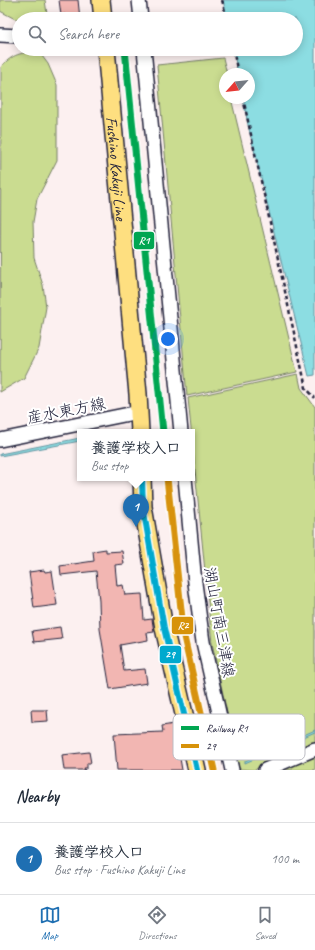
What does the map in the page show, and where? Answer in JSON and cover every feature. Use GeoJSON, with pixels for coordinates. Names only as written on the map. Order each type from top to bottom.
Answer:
{"type":"FeatureCollection","features":[{"type":"Feature","properties":{"kind":"main road"},"geometry":{"type":"LineString","coordinates":[[101,0],[102,12]]}},
{"type":"Feature","properties":{"kind":"main road","name":"Fushino Kakuji Line"},"geometry":{"type":"LineString","coordinates":[[107,56],[140,429]]}},
{"type":"Feature","properties":{"kind":"main road"},"geometry":{"type":"LineString","coordinates":[[142,481],[143,507],[164,628],[183,714]]}},
{"type":"Feature","properties":{"kind":"main road"},"geometry":{"type":"LineString","coordinates":[[194,760],[196,770]]}},
{"type":"Feature","properties":{"kind":"street"},"geometry":{"type":"LineString","coordinates":[[139,0],[140,12]]}},
{"type":"Feature","properties":{"kind":"street"},"geometry":{"type":"LineString","coordinates":[[0,35],[12,36]]}},
{"type":"Feature","properties":{"kind":"street"},"geometry":{"type":"LineString","coordinates":[[145,56],[180,429]]}},
{"type":"Feature","properties":{"kind":"street","name":"産水東方線"},"geometry":{"type":"LineString","coordinates":[[0,440],[139,412]]}},
{"type":"Feature","properties":{"kind":"street","name":"湖山町南三津線"},"geometry":{"type":"LineString","coordinates":[[185,481],[195,583],[203,642],[219,714]]}},
{"type":"Feature","properties":{"kind":"street"},"geometry":{"type":"LineString","coordinates":[[305,753],[315,749]]}},
{"type":"Feature","properties":{"kind":"street","name":"湖山町南三津線"},"geometry":{"type":"LineString","coordinates":[[230,760],[232,770]]}},
{"type":"Feature","properties":{"kind":"street"},"geometry":{"type":"LineString","coordinates":[[265,770],[289,760]]}},
{"type":"Feature","properties":{"kind":"path"},"geometry":{"type":"LineString","coordinates":[[222,0],[225,12]]}},
{"type":"Feature","properties":{"kind":"path"},"geometry":{"type":"LineString","coordinates":[[234,56],[237,68]]}},
{"type":"Feature","properties":{"kind":"path"},"geometry":{"type":"LineString","coordinates":[[245,104],[306,388],[315,398]]}},
{"type":"Feature","properties":{"kind":"green space"},"geometry":{"type":"Polygon","coordinates":[[[0,0],[45,0],[47,12],[12,12],[12,17],[0,11],[0,0]]]}},
{"type":"Feature","properties":{"kind":"green space"},"geometry":{"type":"Polygon","coordinates":[[[42,56],[48,64],[57,85],[57,160],[37,199],[33,222],[34,258],[43,285],[46,307],[39,348],[24,378],[0,392],[1,67],[13,57],[42,56]]]}},
{"type":"Feature","properties":{"kind":"green space"},"geometry":{"type":"Polygon","coordinates":[[[223,58],[226,68],[219,68],[219,104],[232,104],[297,372],[187,396],[157,65],[223,58]]]}},
{"type":"Feature","properties":{"kind":"green space"},"geometry":{"type":"Polygon","coordinates":[[[298,374],[301,388],[315,407],[315,743],[305,747],[305,714],[227,714],[212,643],[195,469],[195,429],[191,429],[188,398],[298,374]]]}},
{"type":"Feature","properties":{"kind":"green space"},"geometry":{"type":"Polygon","coordinates":[[[315,752],[315,770],[274,770],[297,760],[305,760],[305,756],[315,752]]]}},
{"type":"Feature","properties":{"kind":"green space"},"geometry":{"type":"Polygon","coordinates":[[[237,760],[277,760],[254,770],[239,769],[237,760]]]}},
{"type":"Feature","properties":{"kind":"water"},"geometry":{"type":"Polygon","coordinates":[[[223,0],[315,0],[315,375],[309,376],[244,104],[255,104],[255,68],[237,68],[234,56],[303,56],[303,12],[226,12],[223,0]]]}},
{"type":"Feature","properties":{"kind":"water"},"geometry":{"type":"Polygon","coordinates":[[[77,439],[77,442],[0,456],[0,454],[77,439]]]}},
{"type":"Feature","properties":{"kind":"water"},"geometry":{"type":"Polygon","coordinates":[[[315,730],[315,732],[305,736],[305,734],[315,730]]]}},
{"type":"Feature","properties":{"kind":"building"},"geometry":{"type":"Polygon","coordinates":[[[59,0],[78,0],[79,12],[61,12],[59,0]]]}},
{"type":"Feature","properties":{"kind":"building"},"geometry":{"type":"Polygon","coordinates":[[[106,549],[106,552],[122,551],[124,564],[115,565],[117,586],[123,585],[125,595],[142,594],[144,620],[152,619],[154,632],[147,633],[148,640],[120,645],[124,671],[145,669],[147,683],[110,689],[100,629],[96,571],[61,575],[60,566],[94,561],[93,551],[106,549]]]}},
{"type":"Feature","properties":{"kind":"building"},"geometry":{"type":"Polygon","coordinates":[[[44,570],[45,572],[52,571],[57,605],[34,608],[29,572],[44,570]]]}},
{"type":"Feature","properties":{"kind":"building"},"geometry":{"type":"Polygon","coordinates":[[[60,627],[62,639],[34,642],[32,631],[60,627]]]}},
{"type":"Feature","properties":{"kind":"building"},"geometry":{"type":"Polygon","coordinates":[[[31,710],[47,710],[48,721],[32,722],[31,710]]]}},
{"type":"Feature","properties":{"kind":"building"},"geometry":{"type":"Polygon","coordinates":[[[173,724],[173,760],[180,760],[182,770],[117,770],[114,734],[163,732],[162,726],[173,724]]]}},
{"type":"Feature","properties":{"kind":"building"},"geometry":{"type":"Polygon","coordinates":[[[89,752],[91,763],[87,763],[87,768],[84,768],[85,770],[64,770],[62,755],[89,752]]]}},
{"type":"Feature","properties":{"kind":"rail line","name":"R1"},"geometry":{"type":"LineString","coordinates":[[126,56],[163,429]]}},
{"type":"Feature","properties":{"kind":"transit line","name":"29"},"geometry":{"type":"LineString","coordinates":[[142,481],[143,507],[164,628],[184,714]]}},
{"type":"Feature","properties":{"kind":"transit line","name":"R2"},"geometry":{"type":"LineString","coordinates":[[167,481],[184,637],[201,714]]}},
{"type":"Feature","properties":{"kind":"transit line","name":"29"},"geometry":{"type":"LineString","coordinates":[[195,760],[197,770]]}},
{"type":"Feature","properties":{"kind":"transit line","name":"R2"},"geometry":{"type":"LineString","coordinates":[[212,760],[214,770]]}},
{"type":"Feature","properties":{"kind":"place","name":"養護学校入口"},"geometry":{"type":"Point","coordinates":[136,527]}}]}
